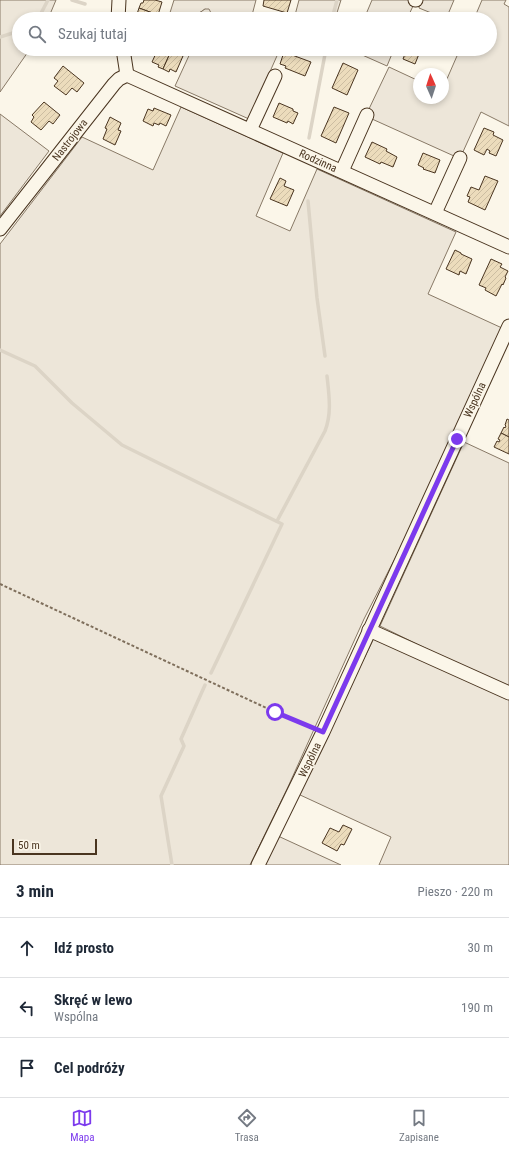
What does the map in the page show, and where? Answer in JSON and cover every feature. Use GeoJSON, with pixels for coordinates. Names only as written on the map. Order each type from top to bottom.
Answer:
{"type":"FeatureCollection","features":[{"type":"Feature","properties":{"kind":"street"},"geometry":{"type":"LineString","coordinates":[[118,12],[119,0]]}},
{"type":"Feature","properties":{"kind":"street"},"geometry":{"type":"LineString","coordinates":[[124,56],[127,75]]}},
{"type":"Feature","properties":{"kind":"street","name":"Rodzinna"},"geometry":{"type":"LineString","coordinates":[[127,75],[509,246]]}},
{"type":"Feature","properties":{"kind":"street","name":"Nastrojowa"},"geometry":{"type":"LineString","coordinates":[[0,229],[114,84],[119,79],[127,75]]}},
{"type":"Feature","properties":{"kind":"street"},"geometry":{"type":"LineString","coordinates":[[250,130],[274,76]]}},
{"type":"Feature","properties":{"kind":"street"},"geometry":{"type":"LineString","coordinates":[[342,171],[367,115]]}},
{"type":"Feature","properties":{"kind":"street"},"geometry":{"type":"LineString","coordinates":[[435,213],[460,158]]}},
{"type":"Feature","properties":{"kind":"street","name":"Wspólna"},"geometry":{"type":"LineString","coordinates":[[258,865],[323,732],[509,326]]}},
{"type":"Feature","properties":{"kind":"street"},"geometry":{"type":"LineString","coordinates":[[369,630],[509,693]]}},
{"type":"Feature","properties":{"kind":"path"},"geometry":{"type":"LineString","coordinates":[[0,584],[275,712],[323,732]]}},
{"type":"Feature","properties":{"kind":"green space"},"geometry":{"type":"Polygon","coordinates":[[[0,0],[56,0],[51,12],[12,12],[12,56],[25,56],[0,92],[0,0]]]}},
{"type":"Feature","properties":{"kind":"green space"},"geometry":{"type":"Polygon","coordinates":[[[174,0],[256,0],[253,12],[210,12],[205,9],[201,12],[170,12],[174,0]]]}},
{"type":"Feature","properties":{"kind":"green space"},"geometry":{"type":"Polygon","coordinates":[[[299,0],[341,0],[337,12],[296,12],[299,0]]]}},
{"type":"Feature","properties":{"kind":"green space"},"geometry":{"type":"Polygon","coordinates":[[[372,0],[411,0],[413,6],[410,12],[367,12],[372,0]]]}},
{"type":"Feature","properties":{"kind":"green space"},"geometry":{"type":"Polygon","coordinates":[[[420,0],[454,0],[449,12],[429,12],[419,8],[420,0]]]}},
{"type":"Feature","properties":{"kind":"green space"},"geometry":{"type":"Polygon","coordinates":[[[482,0],[506,0],[504,4],[509,7],[509,126],[481,112],[462,154],[454,156],[372,119],[368,111],[389,67],[413,78],[413,104],[449,104],[449,74],[457,56],[497,56],[497,12],[477,12],[482,0]]]}},
{"type":"Feature","properties":{"kind":"green space"},"geometry":{"type":"Polygon","coordinates":[[[205,9],[209,9],[210,12],[201,12],[205,9]]]}},
{"type":"Feature","properties":{"kind":"green space"},"geometry":{"type":"Polygon","coordinates":[[[189,56],[277,56],[249,119],[175,86],[189,56]]]}},
{"type":"Feature","properties":{"kind":"green space"},"geometry":{"type":"Polygon","coordinates":[[[364,56],[391,56],[387,66],[364,56]]]}},
{"type":"Feature","properties":{"kind":"green space"},"geometry":{"type":"Polygon","coordinates":[[[181,107],[283,153],[256,216],[290,231],[317,169],[456,232],[428,294],[502,328],[409,531],[364,619],[287,789],[250,865],[0,865],[0,244],[82,137],[153,170],[181,107]]]}},
{"type":"Feature","properties":{"kind":"green space"},"geometry":{"type":"Polygon","coordinates":[[[0,114],[49,151],[0,216],[0,114]]]}},
{"type":"Feature","properties":{"kind":"green space"},"geometry":{"type":"Polygon","coordinates":[[[464,442],[509,463],[509,689],[380,626],[464,442]]]}},
{"type":"Feature","properties":{"kind":"green space"},"geometry":{"type":"Polygon","coordinates":[[[374,638],[509,699],[509,865],[379,865],[391,837],[298,794],[374,638]]]}},
{"type":"Feature","properties":{"kind":"green space"},"geometry":{"type":"Polygon","coordinates":[[[278,836],[341,865],[264,865],[278,836]]]}},
{"type":"Feature","properties":{"kind":"building"},"geometry":{"type":"Polygon","coordinates":[[[144,0],[155,0],[162,2],[159,12],[150,12],[139,8],[141,3],[143,3],[144,0]]]}},
{"type":"Feature","properties":{"kind":"building"},"geometry":{"type":"Polygon","coordinates":[[[264,0],[291,0],[287,12],[263,6],[264,0]]]}},
{"type":"Feature","properties":{"kind":"building"},"geometry":{"type":"Polygon","coordinates":[[[139,8],[150,12],[138,12],[139,8]]]}},
{"type":"Feature","properties":{"kind":"building"},"geometry":{"type":"Polygon","coordinates":[[[155,56],[169,56],[163,69],[158,67],[159,65],[152,62],[155,56]]]}},
{"type":"Feature","properties":{"kind":"building"},"geometry":{"type":"Polygon","coordinates":[[[169,56],[183,56],[176,72],[170,69],[169,72],[163,69],[169,56]]]}},
{"type":"Feature","properties":{"kind":"building"},"geometry":{"type":"Polygon","coordinates":[[[283,56],[295,56],[311,62],[305,76],[285,68],[286,66],[280,64],[283,56]]]}},
{"type":"Feature","properties":{"kind":"building"},"geometry":{"type":"Polygon","coordinates":[[[404,56],[418,56],[415,64],[403,59],[404,56]]]}},
{"type":"Feature","properties":{"kind":"building"},"geometry":{"type":"Polygon","coordinates":[[[343,63],[358,70],[347,95],[332,88],[343,63]]]}},
{"type":"Feature","properties":{"kind":"building"},"geometry":{"type":"Polygon","coordinates":[[[63,66],[84,83],[77,92],[72,88],[66,95],[54,86],[58,81],[54,78],[63,66]]]}},
{"type":"Feature","properties":{"kind":"building"},"geometry":{"type":"Polygon","coordinates":[[[44,102],[60,115],[53,124],[49,121],[41,130],[31,122],[34,117],[32,115],[44,102]]]}},
{"type":"Feature","properties":{"kind":"building"},"geometry":{"type":"Polygon","coordinates":[[[279,103],[293,109],[293,111],[298,113],[293,124],[273,117],[279,103]]]}},
{"type":"Feature","properties":{"kind":"building"},"geometry":{"type":"Polygon","coordinates":[[[334,107],[349,113],[336,143],[321,136],[334,107]]]}},
{"type":"Feature","properties":{"kind":"building"},"geometry":{"type":"Polygon","coordinates":[[[154,108],[171,115],[166,126],[160,123],[159,125],[154,123],[153,126],[143,121],[148,109],[153,111],[154,108]]]}},
{"type":"Feature","properties":{"kind":"building"},"geometry":{"type":"Polygon","coordinates":[[[110,117],[121,123],[118,130],[121,131],[115,145],[103,139],[107,129],[105,128],[110,117]]]}},
{"type":"Feature","properties":{"kind":"building"},"geometry":{"type":"Polygon","coordinates":[[[484,128],[494,132],[493,135],[503,140],[496,156],[489,153],[490,151],[487,149],[484,155],[474,150],[484,128]]]}},
{"type":"Feature","properties":{"kind":"building"},"geometry":{"type":"Polygon","coordinates":[[[372,142],[387,149],[386,151],[397,157],[393,167],[381,162],[380,164],[365,157],[372,142]]]}},
{"type":"Feature","properties":{"kind":"building"},"geometry":{"type":"Polygon","coordinates":[[[423,153],[440,160],[435,173],[423,169],[424,168],[418,165],[423,153]]]}},
{"type":"Feature","properties":{"kind":"building"},"geometry":{"type":"Polygon","coordinates":[[[485,176],[498,181],[485,210],[468,202],[470,197],[467,196],[471,187],[479,190],[485,176]]]}},
{"type":"Feature","properties":{"kind":"building"},"geometry":{"type":"Polygon","coordinates":[[[280,178],[286,181],[284,186],[294,190],[287,206],[270,199],[280,178]]]}},
{"type":"Feature","properties":{"kind":"building"},"geometry":{"type":"Polygon","coordinates":[[[455,250],[472,259],[466,274],[460,271],[459,275],[446,269],[455,250]]]}},
{"type":"Feature","properties":{"kind":"building"},"geometry":{"type":"Polygon","coordinates":[[[491,259],[502,264],[500,267],[508,271],[503,285],[502,284],[496,296],[485,290],[486,288],[479,285],[491,259]]]}},
{"type":"Feature","properties":{"kind":"building"},"geometry":{"type":"Polygon","coordinates":[[[507,419],[509,420],[509,437],[501,433],[506,426],[507,419]]]}},
{"type":"Feature","properties":{"kind":"building"},"geometry":{"type":"Polygon","coordinates":[[[501,433],[509,437],[509,454],[494,447],[497,441],[499,442],[500,440],[498,439],[501,433]]]}},
{"type":"Feature","properties":{"kind":"building"},"geometry":{"type":"Polygon","coordinates":[[[343,825],[352,829],[344,845],[341,844],[337,851],[322,843],[330,828],[339,832],[343,825]]]}},
{"type":"Feature","properties":{"kind":"waterway"},"geometry":{"type":"LineString","coordinates":[[42,12],[48,0]]}},
{"type":"Feature","properties":{"kind":"waterway"},"geometry":{"type":"LineString","coordinates":[[72,0],[85,4]]}},
{"type":"Feature","properties":{"kind":"waterway"},"geometry":{"type":"LineString","coordinates":[[334,12],[337,0]]}},
{"type":"Feature","properties":{"kind":"waterway"},"geometry":{"type":"LineString","coordinates":[[0,37],[12,33]]}},
{"type":"Feature","properties":{"kind":"waterway"},"geometry":{"type":"LineString","coordinates":[[309,138],[325,56]]}},
{"type":"Feature","properties":{"kind":"waterway"},"geometry":{"type":"LineString","coordinates":[[308,201],[317,298],[325,356]]}},
{"type":"Feature","properties":{"kind":"waterway"},"geometry":{"type":"LineString","coordinates":[[0,350],[35,366],[72,403],[122,445],[282,524],[211,673]]}},
{"type":"Feature","properties":{"kind":"waterway"},"geometry":{"type":"LineString","coordinates":[[277,521],[325,431],[329,417],[327,376]]}},
{"type":"Feature","properties":{"kind":"waterway"},"geometry":{"type":"LineString","coordinates":[[172,865],[161,796],[184,746],[181,739],[205,685]]}},
{"type":"Feature","properties":{"kind":"route"},"geometry":{"type":"LineString","coordinates":[[275,712],[323,732],[457,439]]}}]}
